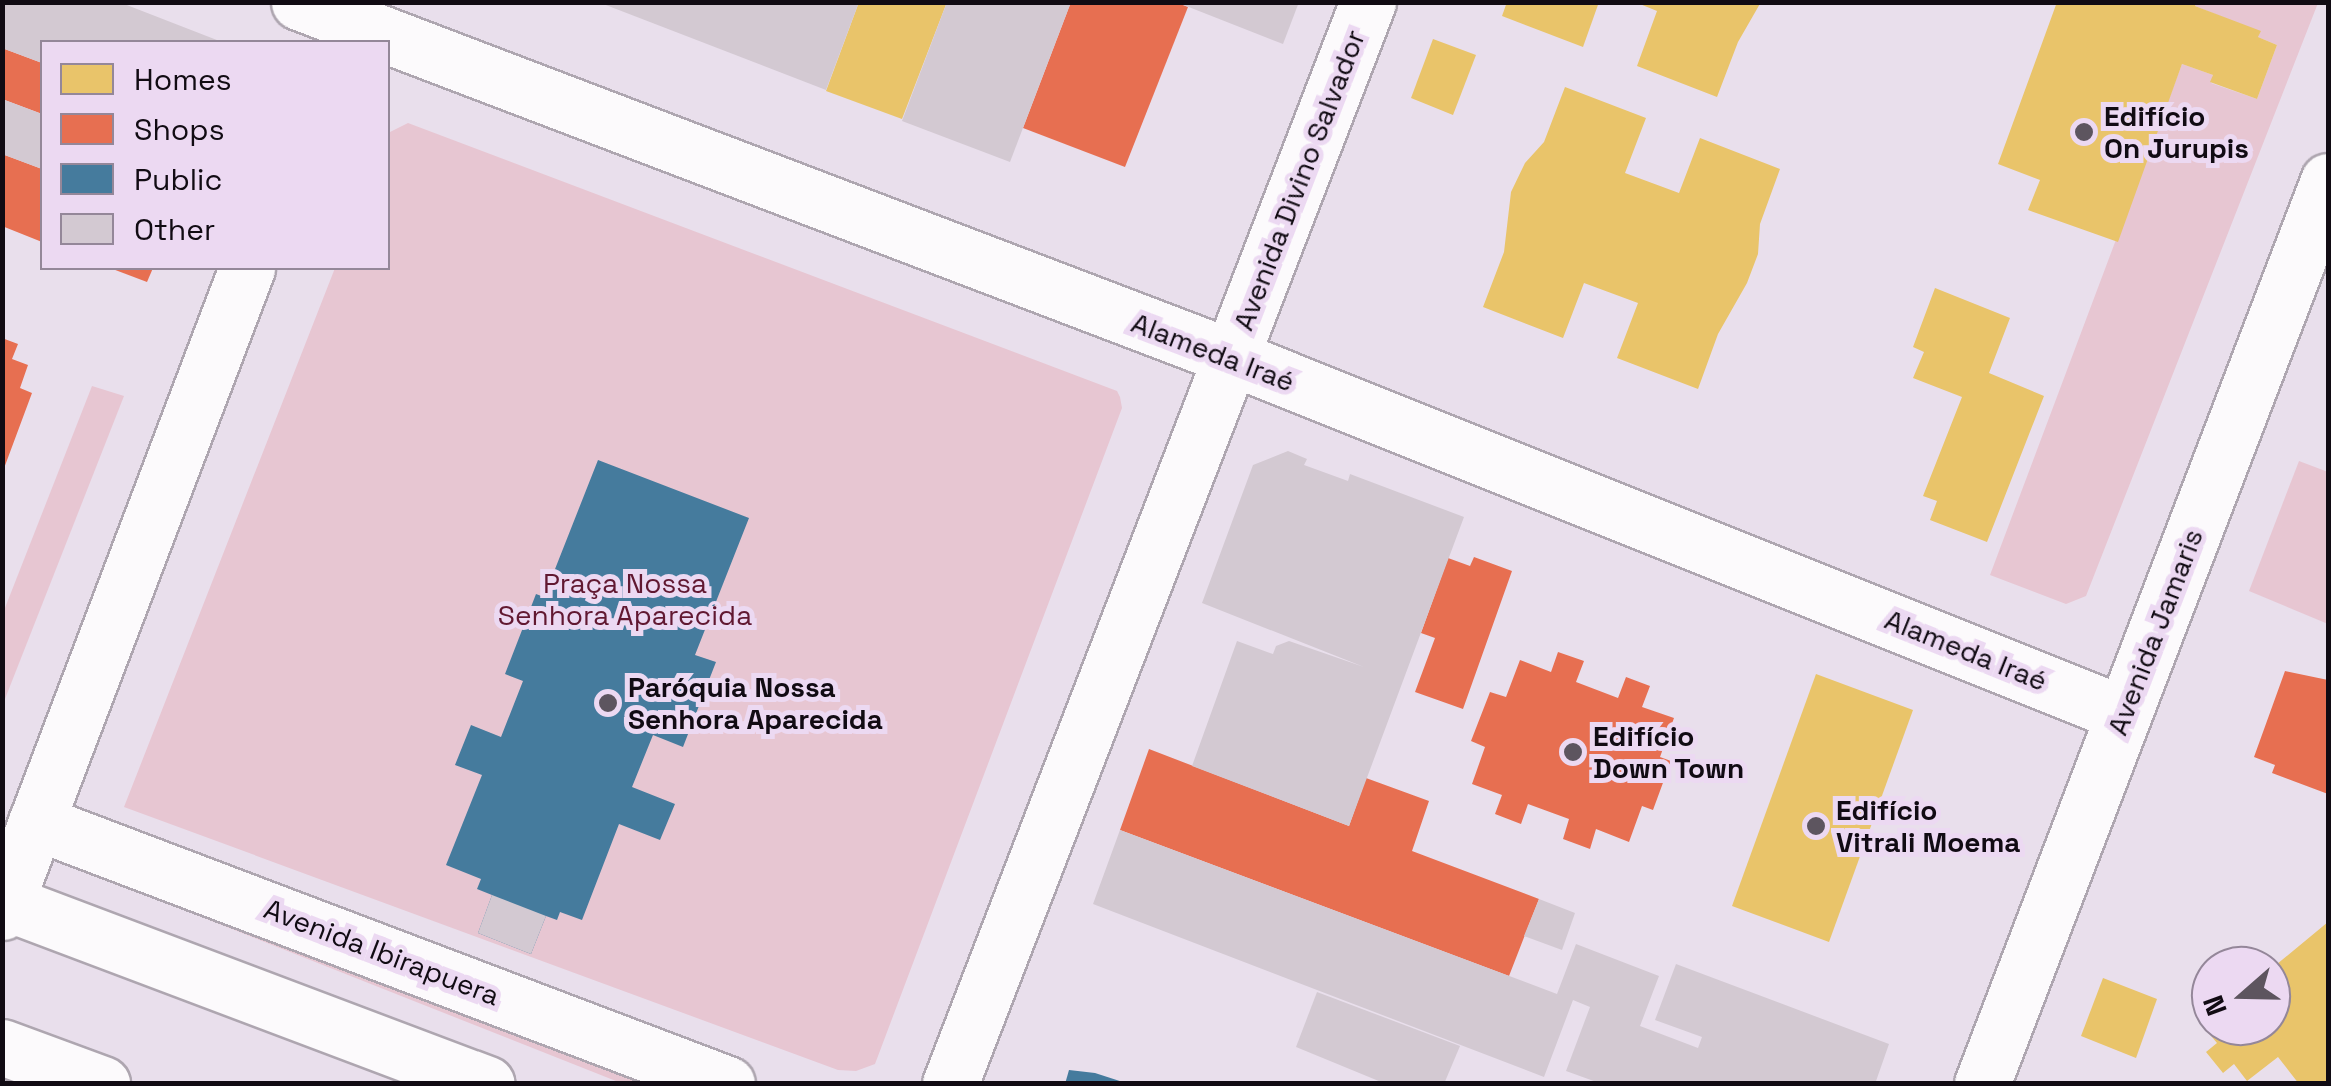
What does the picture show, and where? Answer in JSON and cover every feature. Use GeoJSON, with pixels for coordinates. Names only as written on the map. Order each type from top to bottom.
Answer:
{"type":"FeatureCollection","features":[{"type":"Feature","properties":{"kind":"street","name":"Avenida Divino Salvador"},"geometry":{"type":"LineString","coordinates":[[1231,357],[1368,2]]}},
{"type":"Feature","properties":{"kind":"street","name":"Alameda Iraé"},"geometry":{"type":"LineString","coordinates":[[330,17],[1231,357],[2123,714]]}},
{"type":"Feature","properties":{"kind":"street","name":"Avenida Jamaris"},"geometry":{"type":"LineString","coordinates":[[1982,1084],[2328,181]]}},
{"type":"Feature","properties":{"kind":"street"},"geometry":{"type":"LineString","coordinates":[[246,270],[4,905],[486,1084]]}},
{"type":"Feature","properties":{"kind":"street"},"geometry":{"type":"LineString","coordinates":[[950,1084],[1231,357]]}},
{"type":"Feature","properties":{"kind":"street","name":"Avenida Ibirapuera"},"geometry":{"type":"LineString","coordinates":[[36,822],[728,1084]]}},
{"type":"Feature","properties":{"kind":"street"},"geometry":{"type":"LineString","coordinates":[[2,1047],[102,1084]]}},
{"type":"Feature","properties":{"kind":"green space"},"geometry":{"type":"Polygon","coordinates":[[[2318,3],[2086,596],[2066,604],[1990,575],[2182,64],[2213,75],[2211,83],[2257,99],[2277,45],[2258,37],[2260,32],[2195,6],[2318,3]]]}},
{"type":"Feature","properties":{"kind":"green space","name":"Praça Nossa Senhora Aparecida"},"geometry":{"type":"Polygon","coordinates":[[[408,123],[1117,391],[1122,408],[875,1064],[856,1071],[838,1070],[124,807],[334,270],[390,270],[390,132],[408,123]]]}},
{"type":"Feature","properties":{"kind":"green space"},"geometry":{"type":"Polygon","coordinates":[[[92,386],[124,396],[3,704],[3,613],[92,386]]]}},
{"type":"Feature","properties":{"kind":"green space"},"geometry":{"type":"Polygon","coordinates":[[[2299,461],[2328,472],[2328,624],[2249,591],[2299,461]]]}},
{"type":"Feature","properties":{"kind":"green space"},"geometry":{"type":"Polygon","coordinates":[[[102,863],[662,1083],[621,1083],[98,876],[102,863]]]}},
{"type":"Feature","properties":{"kind":"building: Homes"},"geometry":{"type":"Polygon","coordinates":[[[859,2],[947,2],[902,119],[826,91],[859,2]]]}},
{"type":"Feature","properties":{"kind":"building: Homes"},"geometry":{"type":"Polygon","coordinates":[[[1507,2],[1599,2],[1583,47],[1502,16],[1507,2]]]}},
{"type":"Feature","properties":{"kind":"building: Homes"},"geometry":{"type":"Polygon","coordinates":[[[1635,2],[1761,2],[1738,42],[1717,97],[1637,66],[1657,11],[1635,2]]]}},
{"type":"Feature","properties":{"kind":"building: Homes","name":"Edifício On Jurupis"},"geometry":{"type":"Polygon","coordinates":[[[2057,2],[2197,2],[2195,6],[2261,31],[2258,37],[2277,45],[2257,99],[2210,82],[2213,75],[2182,64],[2118,242],[2028,210],[2040,180],[1998,164],[2057,2]]]}},
{"type":"Feature","properties":{"kind":"building: Homes"},"geometry":{"type":"Polygon","coordinates":[[[1433,39],[1476,55],[1453,115],[1411,98],[1433,39]]]}},
{"type":"Feature","properties":{"kind":"building: Homes"},"geometry":{"type":"Polygon","coordinates":[[[1565,87],[1646,118],[1625,173],[1679,193],[1700,138],[1780,169],[1760,224],[1758,254],[1747,283],[1718,334],[1698,389],[1617,358],[1638,303],[1584,283],[1563,338],[1483,307],[1504,252],[1511,192],[1525,163],[1544,142],[1565,87]]]}},
{"type":"Feature","properties":{"kind":"building: Homes"},"geometry":{"type":"Polygon","coordinates":[[[1935,288],[2010,318],[1989,373],[2044,396],[1987,542],[1930,520],[1937,501],[1923,496],[1962,397],[1913,378],[1924,352],[1913,347],[1935,288]]]}},
{"type":"Feature","properties":{"kind":"building: Homes","name":"Edifício Vitrali Moema"},"geometry":{"type":"Polygon","coordinates":[[[1816,674],[1913,710],[1829,942],[1732,906],[1816,674]]]}},
{"type":"Feature","properties":{"kind":"building: Homes"},"geometry":{"type":"Polygon","coordinates":[[[2328,922],[2328,1084],[2299,1084],[2278,1057],[2247,1081],[2234,1064],[2223,1073],[2206,1052],[2213,1046],[2291,1046],[2291,953],[2328,922]]]}},
{"type":"Feature","properties":{"kind":"building: Homes"},"geometry":{"type":"Polygon","coordinates":[[[2103,978],[2157,999],[2136,1058],[2081,1036],[2103,978]]]}},
{"type":"Feature","properties":{"kind":"building: Shops"},"geometry":{"type":"Polygon","coordinates":[[[1071,2],[1175,2],[1188,7],[1125,167],[1023,128],[1071,2]]]}},
{"type":"Feature","properties":{"kind":"building: Shops"},"geometry":{"type":"Polygon","coordinates":[[[2,48],[40,62],[40,113],[2,99],[2,48]]]}},
{"type":"Feature","properties":{"kind":"building: Shops"},"geometry":{"type":"Polygon","coordinates":[[[2,154],[40,168],[40,241],[2,226],[2,154]]]}},
{"type":"Feature","properties":{"kind":"building: Shops"},"geometry":{"type":"Polygon","coordinates":[[[115,270],[152,270],[147,282],[115,270]]]}},
{"type":"Feature","properties":{"kind":"building: Shops"},"geometry":{"type":"Polygon","coordinates":[[[2,338],[18,344],[12,359],[28,365],[20,388],[32,393],[3,471],[2,338]]]}},
{"type":"Feature","properties":{"kind":"building: Shops"},"geometry":{"type":"Polygon","coordinates":[[[1474,557],[1512,571],[1463,709],[1415,692],[1435,638],[1421,633],[1448,558],[1470,566],[1474,557]]]}},
{"type":"Feature","properties":{"kind":"building: Shops","name":"Edifício Down Town"},"geometry":{"type":"Polygon","coordinates":[[[1558,652],[1584,661],[1576,682],[1618,698],[1626,677],[1650,686],[1642,707],[1674,718],[1660,757],[1671,761],[1653,810],[1642,806],[1629,842],[1596,829],[1590,849],[1563,839],[1569,819],[1528,804],[1521,824],[1495,814],[1502,795],[1472,784],[1485,747],[1471,741],[1490,692],[1506,697],[1520,660],[1551,672],[1558,652]]]}},
{"type":"Feature","properties":{"kind":"building: Shops"},"geometry":{"type":"Polygon","coordinates":[[[2285,671],[2328,680],[2328,794],[2272,773],[2275,765],[2254,757],[2285,671]]]}},
{"type":"Feature","properties":{"kind":"building: Shops"},"geometry":{"type":"Polygon","coordinates":[[[1149,749],[1349,826],[1366,778],[1429,801],[1412,851],[1539,899],[1509,976],[1120,830],[1149,749]]]}},
{"type":"Feature","properties":{"kind":"building: Public","name":"Paróquia Nossa Senhora Aparecida"},"geometry":{"type":"Polygon","coordinates":[[[598,460],[749,518],[695,655],[716,662],[683,747],[653,735],[632,787],[675,804],[660,840],[619,824],[582,920],[560,912],[557,920],[546,916],[531,954],[478,933],[492,895],[477,889],[481,879],[446,865],[482,775],[455,765],[471,725],[501,737],[523,681],[505,674],[536,594],[544,597],[598,460]]]}},
{"type":"Feature","properties":{"kind":"building: Public"},"geometry":{"type":"Polygon","coordinates":[[[1069,1070],[1095,1073],[1129,1084],[1065,1084],[1069,1070]]]}},
{"type":"Feature","properties":{"kind":"building: Other"},"geometry":{"type":"Polygon","coordinates":[[[2,2],[119,2],[217,40],[40,40],[40,62],[2,48],[2,2]]]}},
{"type":"Feature","properties":{"kind":"building: Other"},"geometry":{"type":"Polygon","coordinates":[[[598,2],[859,2],[826,90],[598,2]]]}},
{"type":"Feature","properties":{"kind":"building: Other"},"geometry":{"type":"Polygon","coordinates":[[[947,2],[1071,2],[1010,162],[902,121],[947,2]]]}},
{"type":"Feature","properties":{"kind":"building: Other"},"geometry":{"type":"Polygon","coordinates":[[[1176,2],[1299,2],[1283,44],[1176,2]]]}},
{"type":"Feature","properties":{"kind":"building: Other"},"geometry":{"type":"Polygon","coordinates":[[[2,99],[40,113],[40,168],[2,154],[2,99]]]}},
{"type":"Feature","properties":{"kind":"building: Other"},"geometry":{"type":"Polygon","coordinates":[[[1288,451],[1307,459],[1304,465],[1348,481],[1350,474],[1464,517],[1349,826],[1192,766],[1237,641],[1273,654],[1276,646],[1289,641],[1364,667],[1202,603],[1253,465],[1288,451]]]}},
{"type":"Feature","properties":{"kind":"building: Other"},"geometry":{"type":"Polygon","coordinates":[[[1120,830],[1557,994],[1576,944],[1659,976],[1640,1026],[1698,1048],[1702,1037],[1655,1020],[1676,964],[1889,1044],[1875,1084],[1602,1084],[1566,1071],[1590,1007],[1573,1000],[1544,1077],[1093,904],[1120,830]]]}},
{"type":"Feature","properties":{"kind":"building: Other"},"geometry":{"type":"Polygon","coordinates":[[[492,895],[546,916],[531,954],[478,933],[492,895]]]}},
{"type":"Feature","properties":{"kind":"building: Other"},"geometry":{"type":"Polygon","coordinates":[[[1539,899],[1575,913],[1562,950],[1524,936],[1539,899]]]}},
{"type":"Feature","properties":{"kind":"building: Other"},"geometry":{"type":"Polygon","coordinates":[[[1317,992],[1460,1046],[1444,1084],[1386,1084],[1296,1047],[1317,992]]]}},
{"type":"Feature","properties":{"kind":"place","name":"Edifício On Jurupis"},"geometry":{"type":"Point","coordinates":[2084,132]}},
{"type":"Feature","properties":{"kind":"place","name":"Paróquia Nossa Senhora Aparecida"},"geometry":{"type":"Point","coordinates":[608,703]}},
{"type":"Feature","properties":{"kind":"place","name":"Edifício Down Town"},"geometry":{"type":"Point","coordinates":[1573,752]}},
{"type":"Feature","properties":{"kind":"place","name":"Edifício Vitrali Moema"},"geometry":{"type":"Point","coordinates":[1816,826]}}]}
